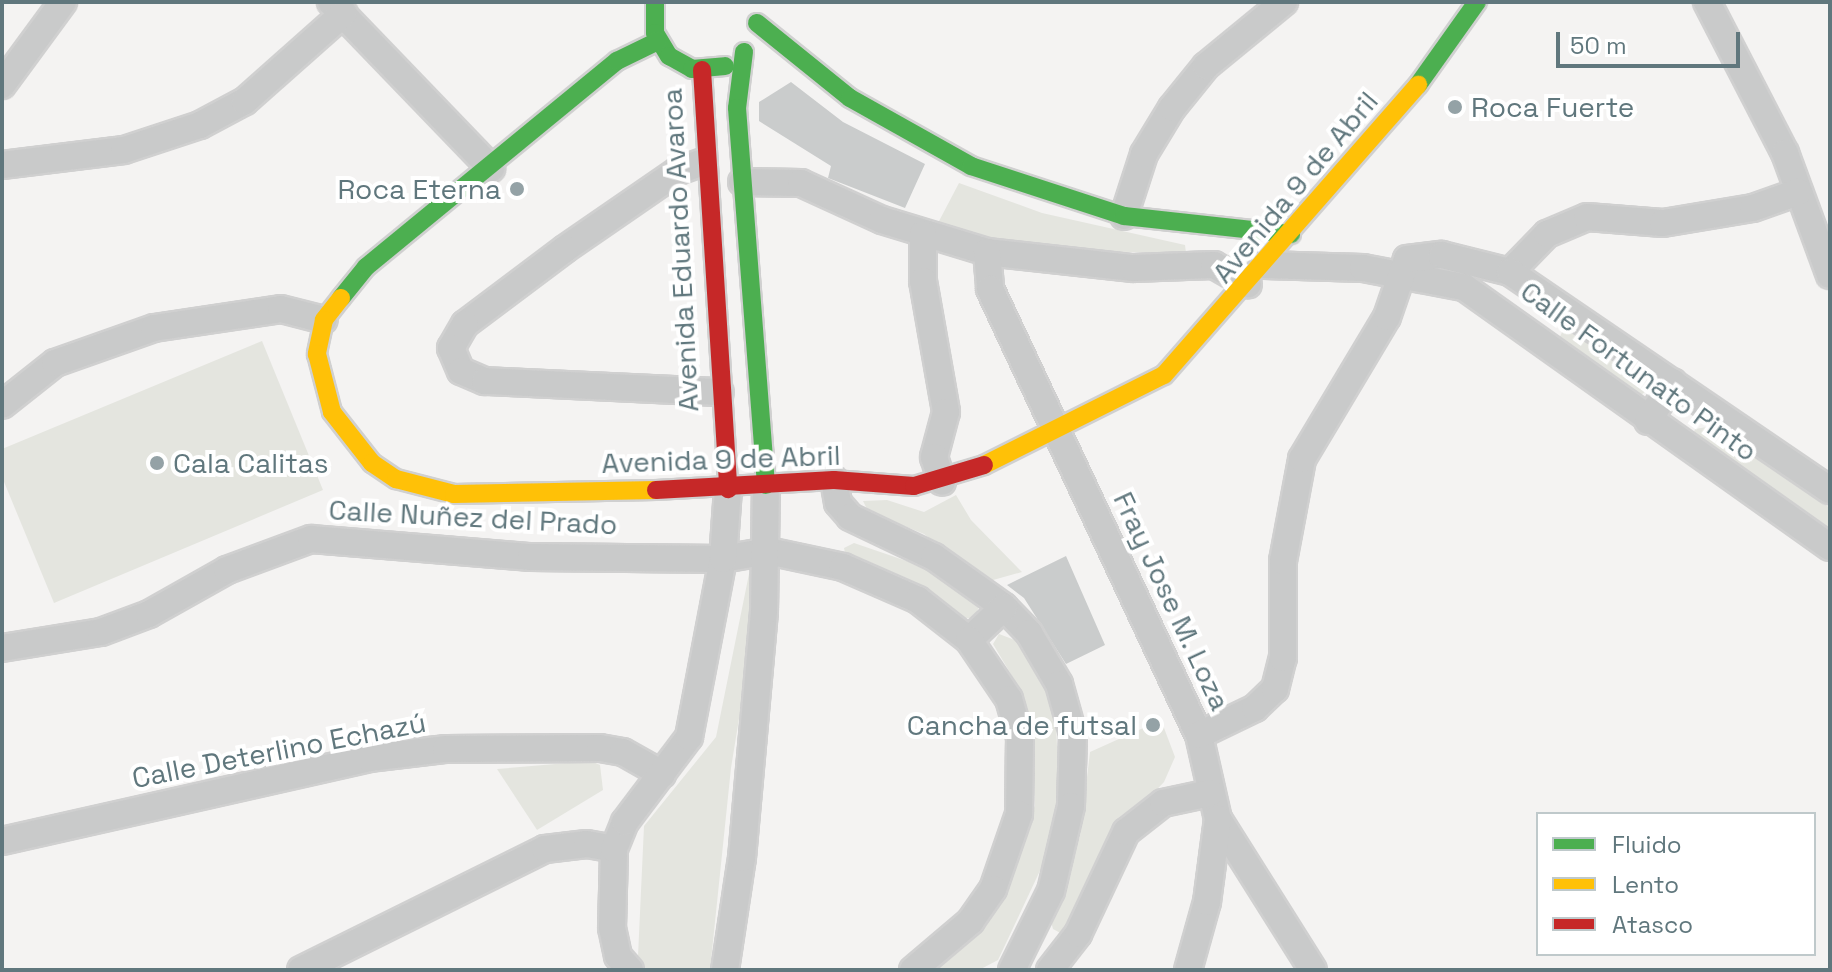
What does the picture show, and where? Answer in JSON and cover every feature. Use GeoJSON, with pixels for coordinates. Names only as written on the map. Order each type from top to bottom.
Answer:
{"type":"FeatureCollection","features":[{"type":"Feature","properties":{"kind":"main road"},"geometry":{"type":"LineString","coordinates":[[754,2],[757,23],[744,52],[736,85],[766,485]]}},
{"type":"Feature","properties":{"kind":"main road","name":"Avenida 9 de Abril"},"geometry":{"type":"LineString","coordinates":[[324,320],[317,354],[332,412],[372,463],[396,479],[454,494],[728,489],[834,480],[942,482],[1057,432],[1164,375],[1256,275],[1436,63],[1477,2]]}},
{"type":"Feature","properties":{"kind":"main road"},"geometry":{"type":"LineString","coordinates":[[652,4],[658,41],[676,62],[702,70],[725,66],[744,52]]}},
{"type":"Feature","properties":{"kind":"main road"},"geometry":{"type":"LineString","coordinates":[[757,23],[900,130],[1034,190],[1124,216],[1291,234]]}},
{"type":"Feature","properties":{"kind":"main road"},"geometry":{"type":"LineString","coordinates":[[324,320],[366,267],[491,168],[617,61],[658,41]]}},
{"type":"Feature","properties":{"kind":"main road","name":"Avenida Eduardo Avaroa"},"geometry":{"type":"LineString","coordinates":[[702,70],[703,162],[728,489]]}},
{"type":"Feature","properties":{"kind":"street"},"geometry":{"type":"LineString","coordinates":[[2,85],[63,2]]}},
{"type":"Feature","properties":{"kind":"street"},"geometry":{"type":"LineString","coordinates":[[1124,216],[1144,154],[1172,108],[1206,66],[1284,2]]}},
{"type":"Feature","properties":{"kind":"street"},"geometry":{"type":"LineString","coordinates":[[1707,2],[1798,192],[1830,275]]}},
{"type":"Feature","properties":{"kind":"street"},"geometry":{"type":"LineString","coordinates":[[2,165],[124,150],[200,125],[245,101],[338,8],[491,168]]}},
{"type":"Feature","properties":{"kind":"street"},"geometry":{"type":"LineString","coordinates":[[703,162],[678,171],[553,258],[465,324],[451,348],[461,371],[485,381],[720,392]]}},
{"type":"Feature","properties":{"kind":"street"},"geometry":{"type":"LineString","coordinates":[[742,182],[801,183],[923,234],[987,252],[1133,268],[1214,265],[1256,275]]}},
{"type":"Feature","properties":{"kind":"street"},"geometry":{"type":"LineString","coordinates":[[1510,272],[1547,234],[1587,217],[1663,223],[1753,208],[1798,192]]}},
{"type":"Feature","properties":{"kind":"street"},"geometry":{"type":"LineString","coordinates":[[923,234],[923,281],[946,412],[934,457],[942,482]]}},
{"type":"Feature","properties":{"kind":"street","name":"Fray Jose M. Loza"},"geometry":{"type":"LineString","coordinates":[[987,252],[990,289],[1199,735],[1218,819],[1313,970]]}},
{"type":"Feature","properties":{"kind":"street","name":"Calle Fortunato Pinto"},"geometry":{"type":"LineString","coordinates":[[1399,273],[1407,259],[1442,255],[1510,272],[1556,300],[1830,490]]}},
{"type":"Feature","properties":{"kind":"street"},"geometry":{"type":"LineString","coordinates":[[1199,735],[1255,708],[1275,689],[1283,658],[1283,561],[1302,459],[1387,317],[1399,273]]}},
{"type":"Feature","properties":{"kind":"street","name":"Calle Fortunato Pinto"},"geometry":{"type":"LineString","coordinates":[[1256,275],[1399,273],[1464,287],[1532,331],[1648,421],[1830,547]]}},
{"type":"Feature","properties":{"kind":"street"},"geometry":{"type":"LineString","coordinates":[[1532,331],[1556,300]]}},
{"type":"Feature","properties":{"kind":"street"},"geometry":{"type":"LineString","coordinates":[[2,405],[55,363],[139,332],[281,309],[324,320]]}},
{"type":"Feature","properties":{"kind":"street"},"geometry":{"type":"LineString","coordinates":[[1648,421],[1673,382]]}},
{"type":"Feature","properties":{"kind":"street"},"geometry":{"type":"LineString","coordinates":[[834,480],[838,503],[850,517],[934,557],[1004,607],[1029,633],[1059,684],[1074,769],[1062,854],[1021,967]]}},
{"type":"Feature","properties":{"kind":"street"},"geometry":{"type":"LineString","coordinates":[[725,970],[742,858],[768,551],[766,485]]}},
{"type":"Feature","properties":{"kind":"street","name":"Avenida Eduardo Avaroa"},"geometry":{"type":"LineString","coordinates":[[616,965],[609,889],[614,849],[625,822],[689,737],[723,559],[728,489]]}},
{"type":"Feature","properties":{"kind":"street","name":"Calle Nuñez del Prado"},"geometry":{"type":"LineString","coordinates":[[2,648],[101,632],[149,614],[227,570],[311,539],[531,557],[723,559],[768,551]]}},
{"type":"Feature","properties":{"kind":"street"},"geometry":{"type":"LineString","coordinates":[[768,551],[843,567],[886,585],[969,640],[1009,699],[1020,737],[1019,814],[993,889],[971,921],[913,970]]}},
{"type":"Feature","properties":{"kind":"street"},"geometry":{"type":"LineString","coordinates":[[969,640],[1004,607]]}},
{"type":"Feature","properties":{"kind":"street","name":"Calle Deterlino Echazú"},"geometry":{"type":"LineString","coordinates":[[2,841],[369,758],[446,749],[600,748],[642,760],[662,774]]}},
{"type":"Feature","properties":{"kind":"street"},"geometry":{"type":"LineString","coordinates":[[1050,970],[1078,934],[1126,832],[1163,803],[1210,793]]}},
{"type":"Feature","properties":{"kind":"street"},"geometry":{"type":"LineString","coordinates":[[1188,970],[1207,902],[1218,819]]}},
{"type":"Feature","properties":{"kind":"street"},"geometry":{"type":"LineString","coordinates":[[301,970],[545,849],[587,844],[614,849]]}},
{"type":"Feature","properties":{"kind":"shaded area"},"geometry":{"type":"Polygon","coordinates":[[[959,183],[1042,213],[1185,245],[1186,253],[1020,250],[970,239],[938,223],[959,183]]]}},
{"type":"Feature","properties":{"kind":"shaded area"},"geometry":{"type":"Polygon","coordinates":[[[1566,323],[1649,381],[1647,390],[1640,396],[1559,339],[1566,323]]]}},
{"type":"Feature","properties":{"kind":"shaded area","name":"Cala Calitas"},"geometry":{"type":"Polygon","coordinates":[[[262,341],[323,490],[54,603],[2,477],[2,449],[262,341]]]}},
{"type":"Feature","properties":{"kind":"shaded area"},"geometry":{"type":"Polygon","coordinates":[[[1713,426],[1830,508],[1830,536],[1692,438],[1695,429],[1713,426]]]}},
{"type":"Feature","properties":{"kind":"shaded area"},"geometry":{"type":"Polygon","coordinates":[[[956,495],[971,520],[1022,572],[986,582],[924,534],[868,511],[863,501],[887,500],[924,512],[956,495]]]}},
{"type":"Feature","properties":{"kind":"shaded area"},"geometry":{"type":"Polygon","coordinates":[[[854,543],[930,569],[979,607],[974,618],[962,618],[909,581],[846,558],[844,548],[854,543]]]}},
{"type":"Feature","properties":{"kind":"shaded area"},"geometry":{"type":"Polygon","coordinates":[[[750,569],[763,571],[731,768],[710,970],[646,970],[638,956],[644,826],[716,737],[750,569]]]}},
{"type":"Feature","properties":{"kind":"shaded area"},"geometry":{"type":"Polygon","coordinates":[[[999,634],[1020,642],[1044,687],[1056,725],[1060,808],[1045,860],[998,960],[979,970],[931,970],[1005,899],[1035,805],[1032,728],[1018,686],[993,644],[999,634]]]}},
{"type":"Feature","properties":{"kind":"shaded area"},"geometry":{"type":"Polygon","coordinates":[[[1161,720],[1175,757],[1164,782],[1141,806],[1066,936],[1053,929],[1050,918],[1080,836],[1090,752],[1161,720]]]}},
{"type":"Feature","properties":{"kind":"shaded area"},"geometry":{"type":"Polygon","coordinates":[[[591,761],[600,765],[603,790],[537,830],[497,769],[591,761]]]}},
{"type":"Feature","properties":{"kind":"building"},"geometry":{"type":"Polygon","coordinates":[[[791,82],[843,122],[925,164],[905,208],[828,178],[831,166],[759,121],[759,102],[791,82]]]}},
{"type":"Feature","properties":{"kind":"building"},"geometry":{"type":"Polygon","coordinates":[[[1066,556],[1105,645],[1066,664],[1024,598],[1007,585],[1066,556]]]}},
{"type":"Feature","properties":{"kind":"traffic: fast"},"geometry":{"type":"LineString","coordinates":[[655,2],[655,33],[669,56],[692,69],[725,66]]}},
{"type":"Feature","properties":{"kind":"traffic: fast"},"geometry":{"type":"LineString","coordinates":[[1418,85],[1477,2]]}},
{"type":"Feature","properties":{"kind":"traffic: fast"},"geometry":{"type":"LineString","coordinates":[[757,23],[850,98],[971,166],[1124,216],[1291,234]]}},
{"type":"Feature","properties":{"kind":"traffic: fast"},"geometry":{"type":"LineString","coordinates":[[341,298],[366,267],[617,61],[658,41]]}},
{"type":"Feature","properties":{"kind":"traffic: fast"},"geometry":{"type":"LineString","coordinates":[[744,52],[737,108],[766,485]]}},
{"type":"Feature","properties":{"kind":"traffic: slow"},"geometry":{"type":"LineString","coordinates":[[984,465],[1164,375],[1418,85]]}},
{"type":"Feature","properties":{"kind":"traffic: slow"},"geometry":{"type":"LineString","coordinates":[[341,298],[324,320],[317,354],[332,412],[372,463],[396,479],[454,494],[656,490]]}},
{"type":"Feature","properties":{"kind":"traffic: jam"},"geometry":{"type":"LineString","coordinates":[[702,70],[728,489]]}},
{"type":"Feature","properties":{"kind":"traffic: jam"},"geometry":{"type":"LineString","coordinates":[[656,490],[834,480],[914,486],[984,465]]}},
{"type":"Feature","properties":{"kind":"place","name":"Roca Fuerte"},"geometry":{"type":"Point","coordinates":[1455,107]}},
{"type":"Feature","properties":{"kind":"place","name":"Roca Eterna"},"geometry":{"type":"Point","coordinates":[517,189]}},
{"type":"Feature","properties":{"kind":"place","name":"Cala Calitas"},"geometry":{"type":"Point","coordinates":[157,463]}},
{"type":"Feature","properties":{"kind":"place","name":"Cancha de futsal"},"geometry":{"type":"Point","coordinates":[1153,725]}}]}
